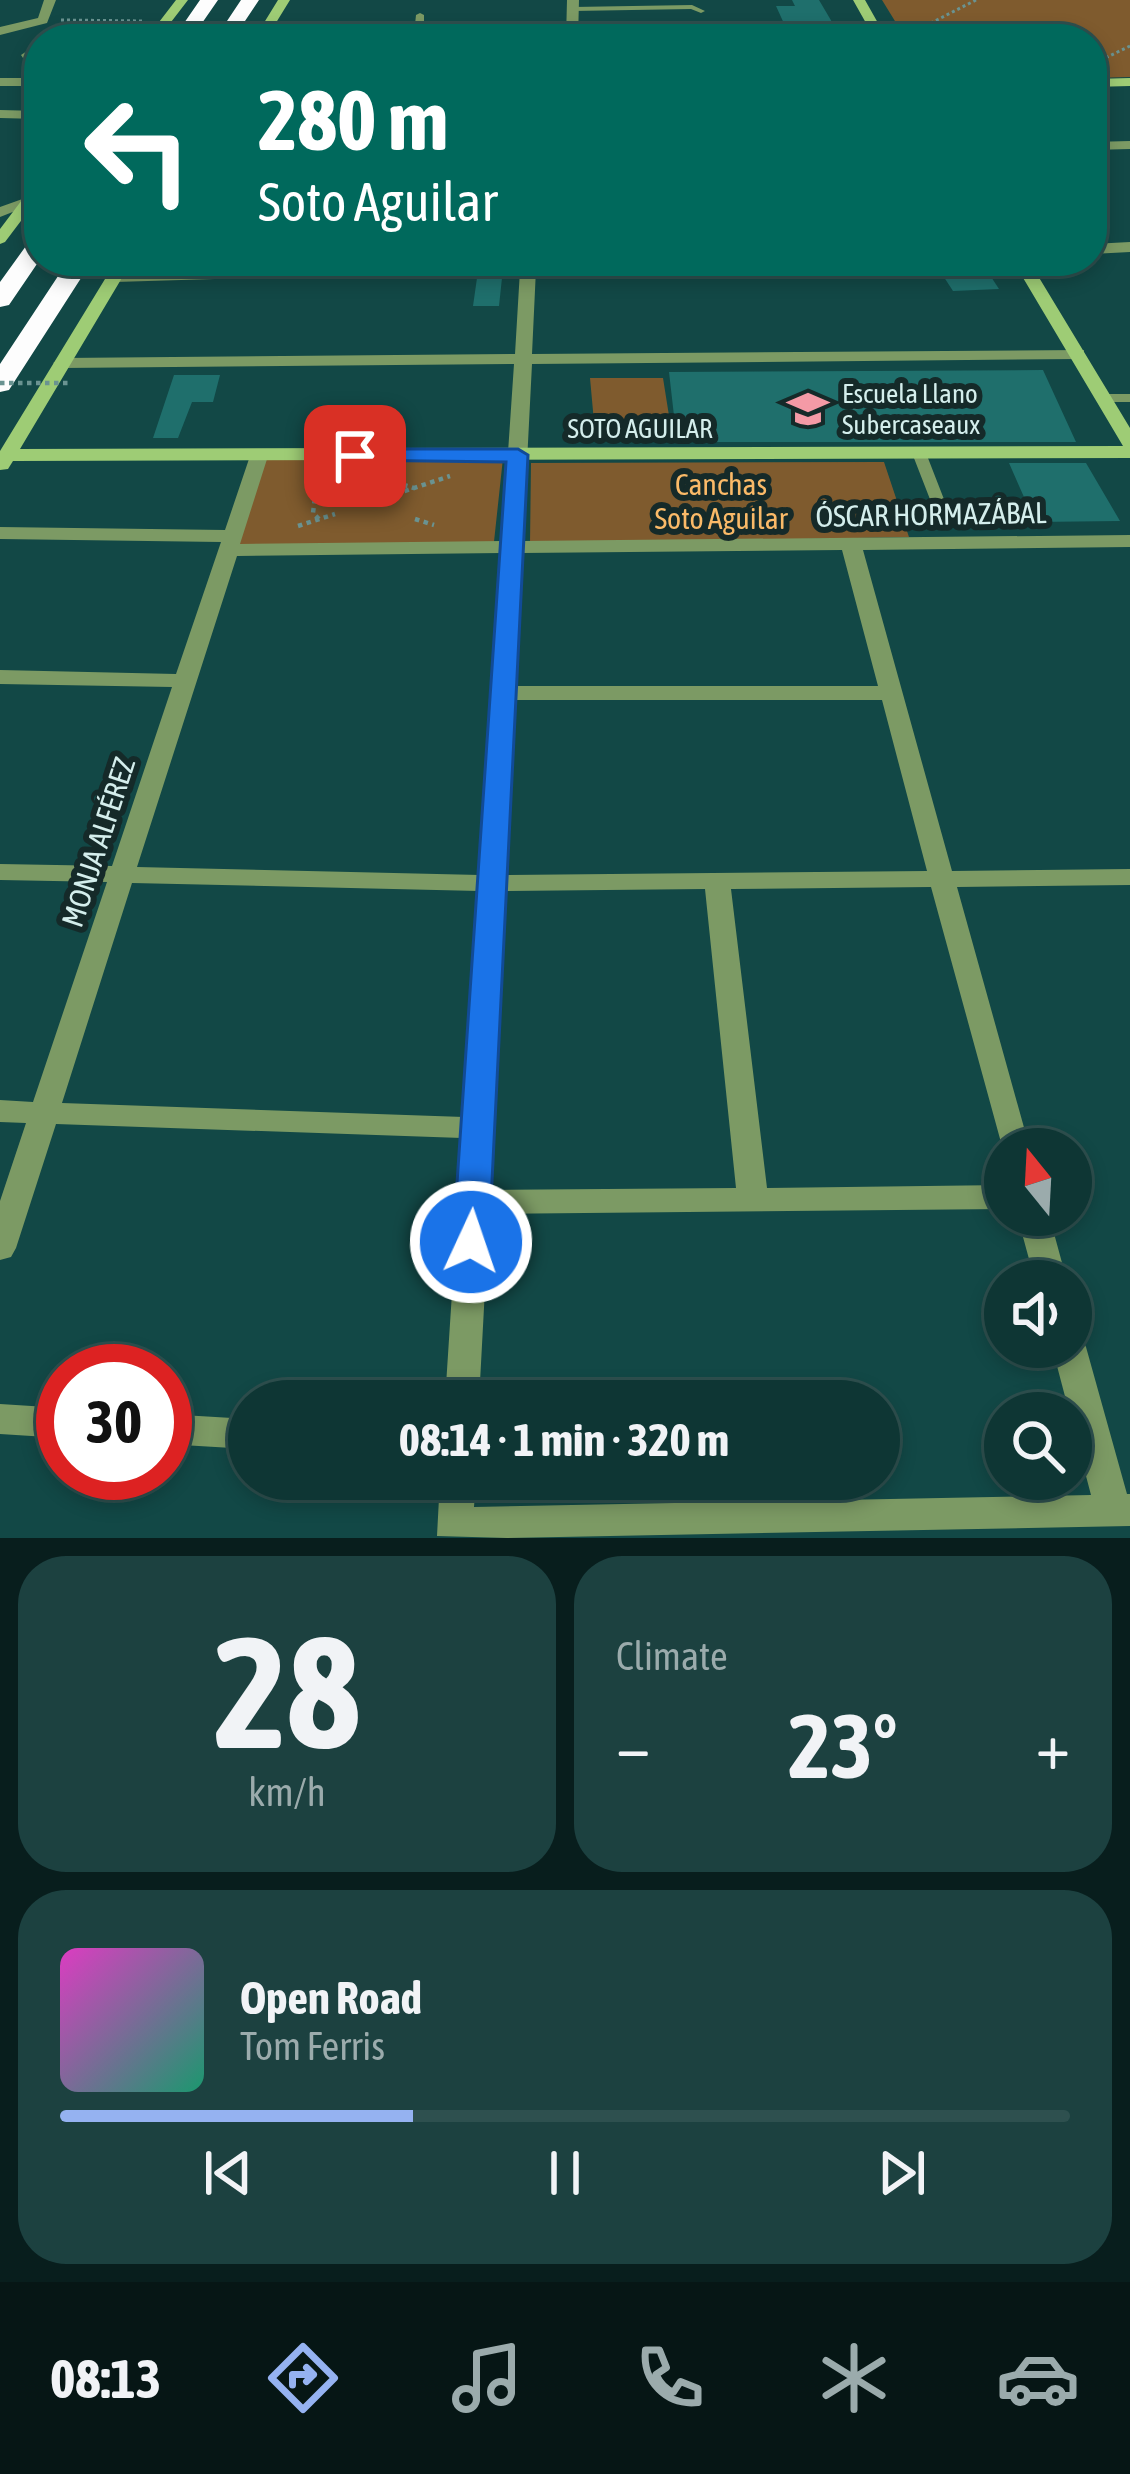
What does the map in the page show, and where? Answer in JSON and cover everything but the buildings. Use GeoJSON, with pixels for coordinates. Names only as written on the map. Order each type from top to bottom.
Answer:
{"type":"FeatureCollection","features":[{"type":"Feature","properties":{"kind":"highway"},"geometry":{"type":"LineString","coordinates":[[0,300],[24,266]]}},
{"type":"Feature","properties":{"kind":"highway"},"geometry":{"type":"LineString","coordinates":[[0,383],[70,276]]}},
{"type":"Feature","properties":{"kind":"street"},"geometry":{"type":"LineString","coordinates":[[27,24],[43,20],[50,0]]}},
{"type":"Feature","properties":{"kind":"street"},"geometry":{"type":"LineString","coordinates":[[164,24],[182,0]]}},
{"type":"Feature","properties":{"kind":"street"},"geometry":{"type":"LineString","coordinates":[[0,239],[24,206]]}},
{"type":"Feature","properties":{"kind":"street"},"geometry":{"type":"LineString","coordinates":[[3,461],[116,276]]}},
{"type":"Feature","properties":{"kind":"street"},"geometry":{"type":"LineString","coordinates":[[463,1380],[529,276]]}},
{"type":"Feature","properties":{"kind":"street"},"geometry":{"type":"LineString","coordinates":[[1030,276],[1130,448]]}},
{"type":"Feature","properties":{"kind":"street"},"geometry":{"type":"LineString","coordinates":[[62,363],[1078,354]]}},
{"type":"Feature","properties":{"kind":"street","name":"SOTO AGUILAR"},"geometry":{"type":"LineString","coordinates":[[3,461],[1130,448]]}},
{"type":"Feature","properties":{"kind":"street","name":"MONJA ALFÉREZ"},"geometry":{"type":"LineString","coordinates":[[0,1248],[259,456]]}},
{"type":"Feature","properties":{"kind":"street","name":"ÓSCAR HORMAZÁBAL"},"geometry":{"type":"LineString","coordinates":[[0,532],[511,550],[1130,542]]}},
{"type":"Feature","properties":{"kind":"street"},"geometry":{"type":"LineString","coordinates":[[851,545],[1009,1128]]}},
{"type":"Feature","properties":{"kind":"street"},"geometry":{"type":"LineString","coordinates":[[0,677],[185,682]]}},
{"type":"Feature","properties":{"kind":"street"},"geometry":{"type":"LineString","coordinates":[[503,693],[891,693]]}},
{"type":"Feature","properties":{"kind":"street"},"geometry":{"type":"LineString","coordinates":[[0,872],[492,883],[1130,877]]}},
{"type":"Feature","properties":{"kind":"street"},"geometry":{"type":"LineString","coordinates":[[717,881],[753,1200]]}},
{"type":"Feature","properties":{"kind":"street"},"geometry":{"type":"LineString","coordinates":[[0,1111],[477,1128]]}},
{"type":"Feature","properties":{"kind":"street"},"geometry":{"type":"LineString","coordinates":[[473,1202],[984,1197]]}},
{"type":"Feature","properties":{"kind":"street"},"geometry":{"type":"LineString","coordinates":[[457,1500],[455,1531],[1122,1510],[1076,1368]]}},
{"type":"Feature","properties":{"kind":"street"},"geometry":{"type":"LineString","coordinates":[[0,1419],[36,1421]]}},
{"type":"Feature","properties":{"kind":"street"},"geometry":{"type":"LineString","coordinates":[[192,1431],[228,1433]]}},
{"type":"Feature","properties":{"kind":"lane"},"geometry":{"type":"LineString","coordinates":[[573,5],[701,10]]}},
{"type":"Feature","properties":{"kind":"lane"},"geometry":{"type":"LineString","coordinates":[[419,24],[420,15]]}},
{"type":"Feature","properties":{"kind":"lane"},"geometry":{"type":"LineString","coordinates":[[1103,398],[1130,398]]}},
{"type":"Feature","properties":{"kind":"lane"},"geometry":{"type":"LineString","coordinates":[[919,454],[940,507]]}},
{"type":"Feature","properties":{"kind":"path"},"geometry":{"type":"LineString","coordinates":[[929,24],[976,0]]}},
{"type":"Feature","properties":{"kind":"path"},"geometry":{"type":"LineString","coordinates":[[43,20],[166,21]]}},
{"type":"Feature","properties":{"kind":"path"},"geometry":{"type":"LineString","coordinates":[[0,383],[72,383]]}},
{"type":"Feature","properties":{"kind":"path"},"geometry":{"type":"LineString","coordinates":[[319,519],[313,513],[314,497],[334,484],[380,478],[414,488]]}},
{"type":"Feature","properties":{"kind":"green space"},"geometry":{"type":"Polygon","coordinates":[[[882,0],[1130,0],[1130,77],[1107,78],[1107,24],[897,24],[882,0]]]}},
{"type":"Feature","properties":{"kind":"green space"},"geometry":{"type":"Polygon","coordinates":[[[590,378],[663,378],[670,422],[594,422],[590,378]]]}},
{"type":"Feature","properties":{"kind":"green space"},"geometry":{"type":"Polygon","coordinates":[[[503,458],[493,551],[234,546],[262,459],[503,458]]]}},
{"type":"Feature","properties":{"kind":"green space","name":"Canchas Soto Aguilar"},"geometry":{"type":"Polygon","coordinates":[[[884,462],[909,537],[530,544],[531,463],[884,462]]]}},
{"type":"Feature","properties":{"kind":"place","name":"Escuela Llano Subercaseaux"},"geometry":{"type":"Point","coordinates":[808,409]}},
{"type":"Feature","properties":{"kind":"route"},"geometry":{"type":"LineString","coordinates":[[355,456],[518,455],[471,1242]]}}]}
